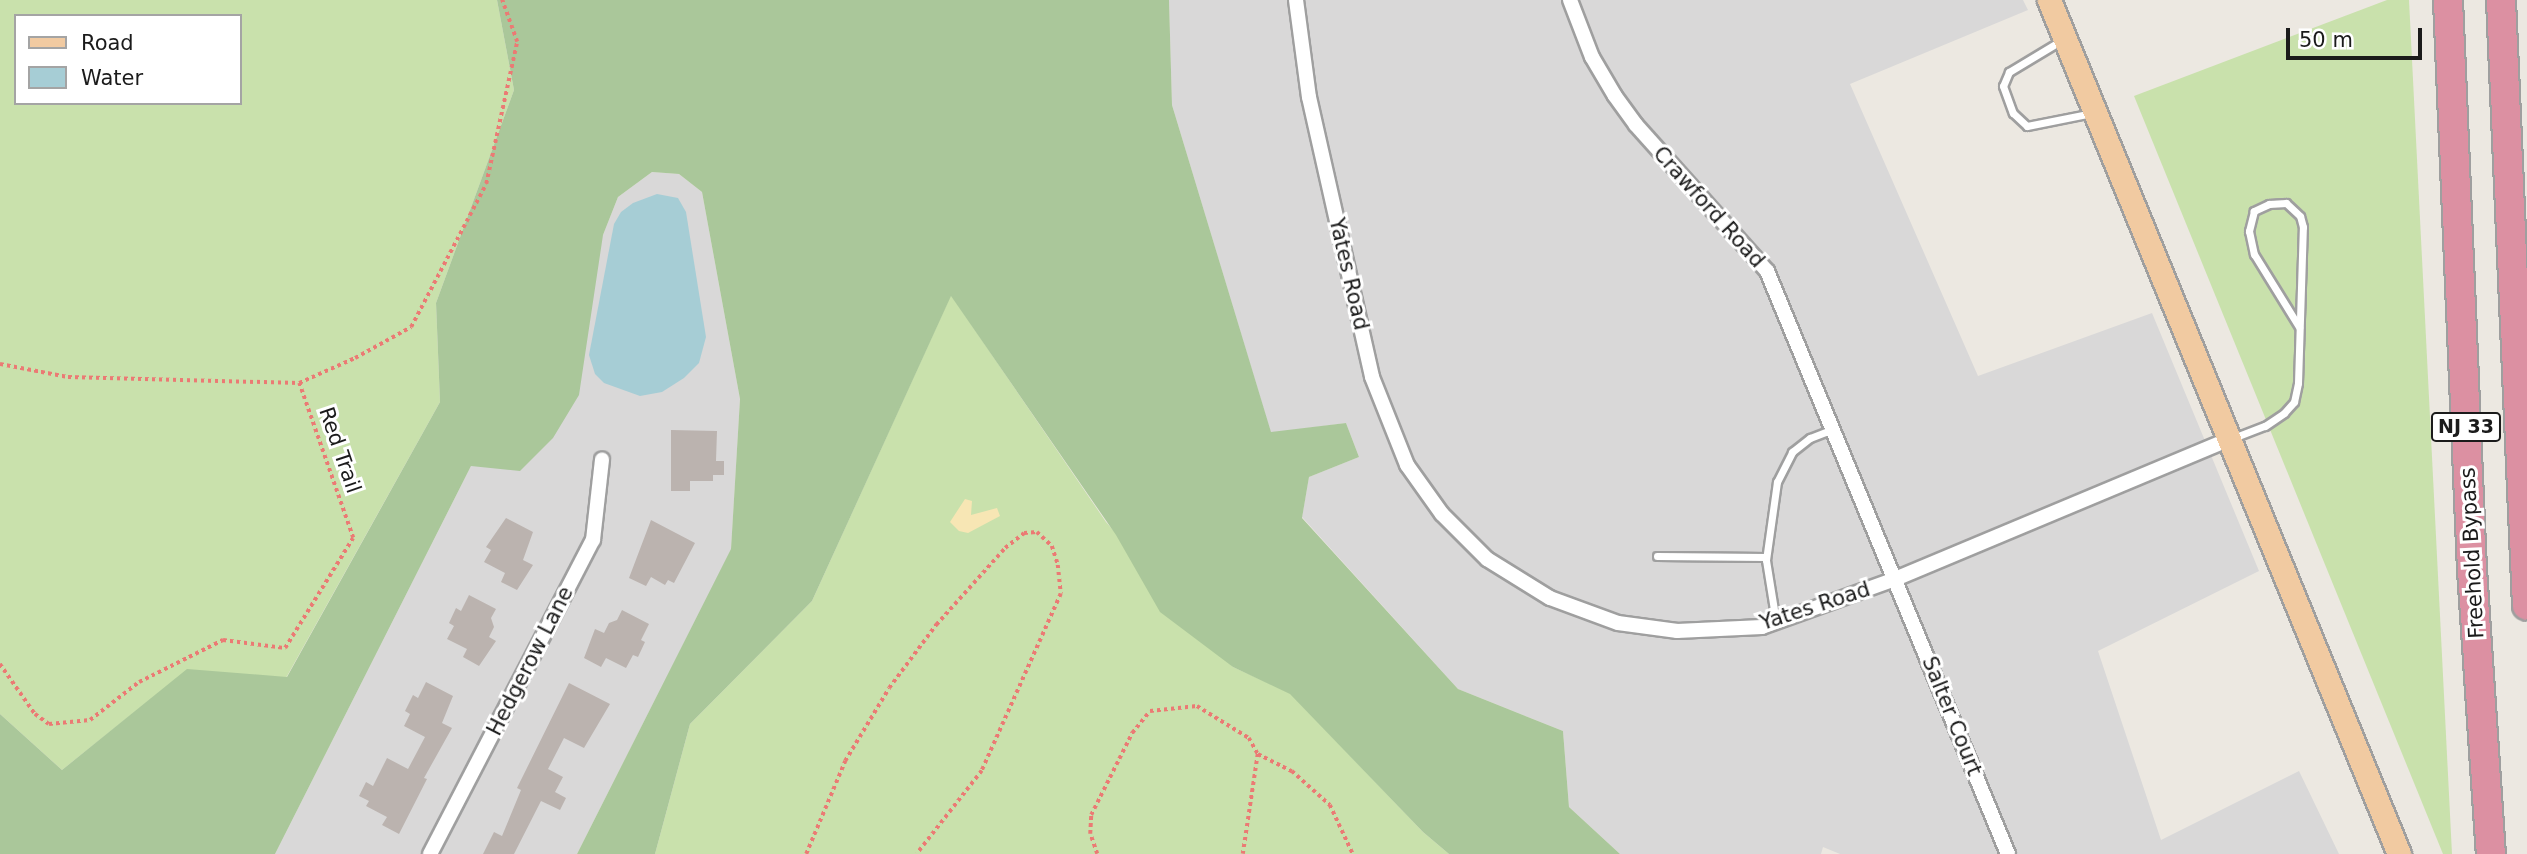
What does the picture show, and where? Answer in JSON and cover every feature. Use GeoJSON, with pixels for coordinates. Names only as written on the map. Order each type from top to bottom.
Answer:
{"type":"FeatureCollection","features":[{"type":"Feature","properties":{"kind":"highway","name":"Freehold Bypass"},"geometry":{"type":"LineString","coordinates":[[2448,0],[2471,556],[2491,854]]}},
{"type":"Feature","properties":{"kind":"highway","name":"NJ 33"},"geometry":{"type":"LineString","coordinates":[[2501,0],[2527,605]]}},
{"type":"Feature","properties":{"kind":"main road"},"geometry":{"type":"LineString","coordinates":[[2049,0],[2399,854]]}},
{"type":"Feature","properties":{"kind":"street","name":"Yates Road"},"geometry":{"type":"LineString","coordinates":[[1296,0],[1309,97],[1372,377],[1407,465],[1442,513],[1487,559],[1550,598],[1618,623],[1677,631],[1762,627],[1895,579],[2230,439]]}},
{"type":"Feature","properties":{"kind":"street","name":"Crawford Road"},"geometry":{"type":"LineString","coordinates":[[1570,0],[1592,57],[1622,106],[1767,271],[1895,579]]}},
{"type":"Feature","properties":{"kind":"street","name":"Hedgerow Lane"},"geometry":{"type":"LineString","coordinates":[[430,854],[593,540],[602,460]]}},
{"type":"Feature","properties":{"kind":"street","name":"Salter Court"},"geometry":{"type":"LineString","coordinates":[[1895,579],[2008,854]]}},
{"type":"Feature","properties":{"kind":"lane"},"geometry":{"type":"LineString","coordinates":[[2065,38],[2009,72],[2003,86],[2013,113],[2027,126],[2096,113]]}},
{"type":"Feature","properties":{"kind":"lane"},"geometry":{"type":"LineString","coordinates":[[2230,439],[2266,426],[2294,402],[2298,383],[2303,227],[2300,216],[2286,203],[2269,204],[2254,211],[2249,231],[2254,254],[2299,327]]}},
{"type":"Feature","properties":{"kind":"lane"},"geometry":{"type":"LineString","coordinates":[[1776,622],[1767,583],[1766,557],[1777,482],[1792,452],[1810,439],[1833,429]]}},
{"type":"Feature","properties":{"kind":"lane"},"geometry":{"type":"LineString","coordinates":[[1657,556],[1766,557]]}},
{"type":"Feature","properties":{"kind":"path"},"geometry":{"type":"LineString","coordinates":[[0,364],[68,377],[299,383],[355,358],[411,327],[486,184],[517,43],[502,0]]}},
{"type":"Feature","properties":{"kind":"path","name":"Red Trail"},"geometry":{"type":"LineString","coordinates":[[0,664],[35,714],[49,724],[90,720],[139,682],[223,640],[285,648],[354,538],[299,383]]}},
{"type":"Feature","properties":{"kind":"path"},"geometry":{"type":"LineString","coordinates":[[806,854],[845,761],[889,688],[936,625],[1005,548],[1024,533],[1037,532],[1052,546],[1059,565],[1061,594],[982,771],[917,854]]}},
{"type":"Feature","properties":{"kind":"path"},"geometry":{"type":"LineString","coordinates":[[1097,854],[1090,834],[1091,815],[1132,733],[1150,712],[1197,706],[1249,738],[1258,754],[1292,771],[1330,805],[1353,854]]}},
{"type":"Feature","properties":{"kind":"path"},"geometry":{"type":"LineString","coordinates":[[1243,854],[1258,754]]}},
{"type":"Feature","properties":{"kind":"shaded area"},"geometry":{"type":"Polygon","coordinates":[[[1169,0],[2023,0],[2028,10],[1850,84],[1978,376],[2152,313],[2259,571],[2098,651],[2161,840],[2299,771],[2339,854],[1840,854],[1823,847],[1821,854],[1620,854],[1569,807],[1563,731],[1458,689],[1302,517],[1309,477],[1359,457],[1346,423],[1271,433],[1172,105],[1169,0]]]}},
{"type":"Feature","properties":{"kind":"shaded area"},"geometry":{"type":"Polygon","coordinates":[[[652,172],[679,174],[702,192],[740,399],[731,550],[577,854],[275,854],[471,466],[603,235],[618,197],[652,172]]]}},
{"type":"Feature","properties":{"kind":"green space"},"geometry":{"type":"Polygon","coordinates":[[[0,0],[497,0],[514,90],[436,303],[440,402],[286,678],[187,670],[62,770],[0,714],[0,0]]]}},
{"type":"Feature","properties":{"kind":"green space"},"geometry":{"type":"Polygon","coordinates":[[[497,0],[1169,0],[1172,105],[1271,432],[1346,423],[1359,457],[1309,477],[1302,518],[1458,689],[1563,731],[1569,807],[1620,854],[1449,854],[1423,832],[1290,694],[1233,667],[1160,612],[1116,535],[951,296],[812,601],[690,724],[655,854],[577,854],[731,549],[740,399],[702,192],[679,174],[652,172],[618,197],[603,235],[579,395],[553,438],[520,471],[471,466],[275,854],[0,854],[0,714],[62,770],[187,669],[287,677],[440,402],[436,303],[514,90],[497,0]]]}},
{"type":"Feature","properties":{"kind":"green space"},"geometry":{"type":"Polygon","coordinates":[[[2387,0],[2409,0],[2452,854],[2443,854],[2134,96],[2387,0]]]}},
{"type":"Feature","properties":{"kind":"green space"},"geometry":{"type":"Polygon","coordinates":[[[951,295],[1106,522],[1233,667],[1290,693],[1423,832],[1449,854],[655,854],[690,724],[812,601],[951,295]]]}},
{"type":"Feature","properties":{"kind":"sand"},"geometry":{"type":"Polygon","coordinates":[[[965,499],[972,501],[971,515],[997,508],[1000,516],[968,533],[959,531],[950,522],[965,499]]]}},
{"type":"Feature","properties":{"kind":"water"},"geometry":{"type":"Polygon","coordinates":[[[657,194],[678,198],[686,212],[706,337],[699,363],[684,378],[662,392],[640,396],[604,383],[595,374],[589,355],[614,224],[621,212],[633,203],[657,194]]]}},
{"type":"Feature","properties":{"kind":"building"},"geometry":{"type":"Polygon","coordinates":[[[671,430],[717,431],[716,461],[724,461],[724,475],[713,475],[713,481],[690,481],[690,491],[671,491],[671,430]]]}},
{"type":"Feature","properties":{"kind":"building"},"geometry":{"type":"Polygon","coordinates":[[[506,518],[533,532],[523,560],[533,565],[517,590],[501,582],[505,573],[484,562],[491,550],[486,547],[506,518]]]}},
{"type":"Feature","properties":{"kind":"building"},"geometry":{"type":"Polygon","coordinates":[[[651,520],[695,543],[674,583],[668,580],[665,585],[651,577],[646,586],[629,578],[651,520]]]}},
{"type":"Feature","properties":{"kind":"building"},"geometry":{"type":"Polygon","coordinates":[[[469,595],[496,609],[491,618],[494,627],[489,637],[496,641],[479,666],[463,657],[467,649],[447,639],[454,626],[449,623],[456,608],[461,611],[469,595]]]}},
{"type":"Feature","properties":{"kind":"building"},"geometry":{"type":"Polygon","coordinates":[[[622,610],[649,624],[641,640],[645,642],[638,657],[633,655],[626,668],[606,658],[601,667],[584,658],[595,629],[604,633],[609,623],[617,620],[622,610]]]}},
{"type":"Feature","properties":{"kind":"building"},"geometry":{"type":"Polygon","coordinates":[[[426,682],[453,696],[442,723],[452,728],[424,778],[427,779],[399,834],[382,825],[387,817],[366,806],[369,801],[359,796],[366,782],[373,786],[387,758],[408,769],[425,737],[404,726],[410,714],[405,711],[413,695],[418,698],[426,682]]]}},
{"type":"Feature","properties":{"kind":"building"},"geometry":{"type":"Polygon","coordinates":[[[569,683],[610,704],[584,748],[564,738],[548,769],[563,777],[555,792],[566,798],[560,810],[541,801],[514,854],[483,854],[494,832],[502,836],[521,790],[517,788],[569,683]]]}}]}
